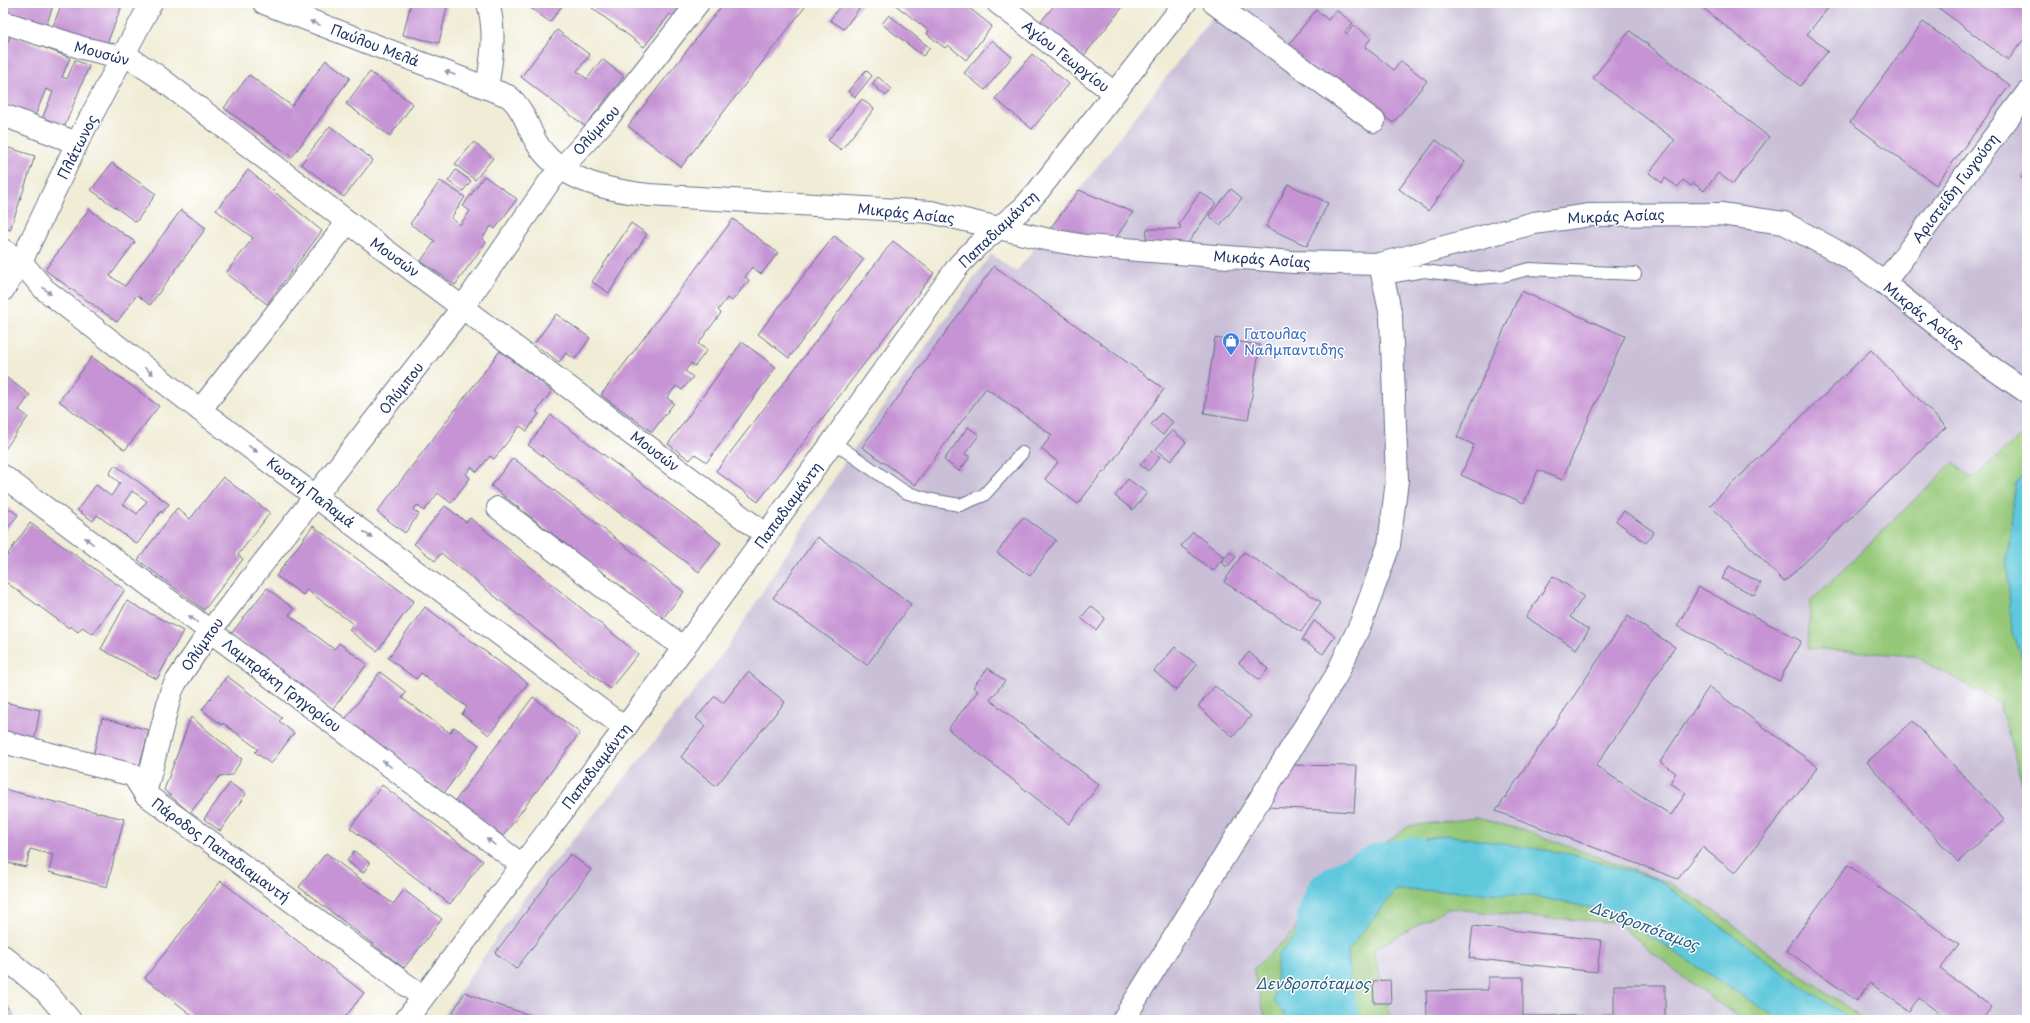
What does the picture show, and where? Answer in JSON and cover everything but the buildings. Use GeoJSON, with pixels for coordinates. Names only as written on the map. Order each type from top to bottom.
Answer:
{"type":"FeatureCollection","features":[{"type":"Feature","properties":{"kind":"street","name":"Πλάτωνος"},"geometry":{"type":"LineString","coordinates":[[3,290],[21,262],[77,144],[150,3]]}},
{"type":"Feature","properties":{"kind":"street","name":"Παύλου Μελά"},"geometry":{"type":"LineString","coordinates":[[264,3],[486,87]]}},
{"type":"Feature","properties":{"kind":"street"},"geometry":{"type":"LineString","coordinates":[[486,87],[493,44],[493,32],[488,3]]}},
{"type":"Feature","properties":{"kind":"street","name":"Ολύμπου"},"geometry":{"type":"LineString","coordinates":[[145,794],[171,692],[210,631],[317,496],[463,307],[550,181],[610,115],[698,3]]}},
{"type":"Feature","properties":{"kind":"street","name":"Αγίου Γεωργίου"},"geometry":{"type":"LineString","coordinates":[[998,3],[1114,93]]}},
{"type":"Feature","properties":{"kind":"street","name":"Παπαδιαμάντη"},"geometry":{"type":"LineString","coordinates":[[406,1020],[684,648],[959,265],[998,227],[1023,208],[1038,191],[1184,3]]}},
{"type":"Feature","properties":{"kind":"street"},"geometry":{"type":"LineString","coordinates":[[1214,3],[1374,121]]}},
{"type":"Feature","properties":{"kind":"street","name":"Μουσών"},"geometry":{"type":"LineString","coordinates":[[3,22],[97,52],[123,57],[141,64],[348,222],[766,535]]}},
{"type":"Feature","properties":{"kind":"street","name":"Μικράς Ασίας"},"geometry":{"type":"LineString","coordinates":[[486,87],[508,96],[514,103],[546,157],[577,177],[606,188],[649,195],[931,212],[1045,239],[1086,246],[1293,262],[1382,271],[1534,223],[1565,218],[1621,214],[1721,214],[1784,223],[1851,259],[1884,283],[1982,361],[2027,392]]}},
{"type":"Feature","properties":{"kind":"street","name":"Αριστείδη Γωγούση"},"geometry":{"type":"LineString","coordinates":[[1884,283],[2027,93]]}},
{"type":"Feature","properties":{"kind":"street"},"geometry":{"type":"LineString","coordinates":[[3,115],[77,144]]}},
{"type":"Feature","properties":{"kind":"street"},"geometry":{"type":"LineString","coordinates":[[200,410],[348,222]]}},
{"type":"Feature","properties":{"kind":"street","name":"Κωστή Παλαμά"},"geometry":{"type":"LineString","coordinates":[[3,250],[21,262],[44,290],[200,410],[317,496],[625,728]]}},
{"type":"Feature","properties":{"kind":"street"},"geometry":{"type":"LineString","coordinates":[[1124,1020],[1336,676],[1361,623],[1389,545],[1397,480],[1390,316],[1382,271]]}},
{"type":"Feature","properties":{"kind":"street","name":"Λαμπράκη Γρηγορίου"},"geometry":{"type":"LineString","coordinates":[[3,476],[522,865]]}},
{"type":"Feature","properties":{"kind":"street"},"geometry":{"type":"LineString","coordinates":[[498,508],[684,648]]}},
{"type":"Feature","properties":{"kind":"street","name":"Πάροδος Παπαδιαμαντή"},"geometry":{"type":"LineString","coordinates":[[3,742],[133,775],[145,794],[423,997]]}},
{"type":"Feature","properties":{"kind":"street"},"geometry":{"type":"LineString","coordinates":[[3,956],[46,992],[70,1020]]}},
{"type":"Feature","properties":{"kind":"lane"},"geometry":{"type":"LineString","coordinates":[[1382,271],[1424,271],[1479,278],[1502,276],[1529,269],[1635,274]]}},
{"type":"Feature","properties":{"kind":"lane"},"geometry":{"type":"LineString","coordinates":[[833,442],[905,492],[931,500],[960,505],[984,495],[1022,453]]}},
{"type":"Feature","properties":{"kind":"shaded area"},"geometry":{"type":"Polygon","coordinates":[[[1223,3],[2027,3],[2027,1020],[440,1020],[522,901],[660,735],[727,648],[846,460],[991,254],[1016,272],[1223,3]]]}},
{"type":"Feature","properties":{"kind":"green space"},"geometry":{"type":"Polygon","coordinates":[[[2027,430],[2027,800],[1999,703],[1915,656],[1808,648],[1810,602],[1953,462],[1972,479],[2027,430]]]}},
{"type":"Feature","properties":{"kind":"green space","name":"Δενδροπόταμος"},"geometry":{"type":"Polygon","coordinates":[[[1476,818],[1524,830],[1669,883],[1714,910],[1757,944],[1866,1020],[1742,1020],[1679,974],[1616,922],[1529,917],[1448,908],[1373,950],[1392,1020],[1266,1020],[1253,969],[1294,932],[1311,888],[1349,868],[1409,826],[1476,818]]]}},
{"type":"Feature","properties":{"kind":"water"},"geometry":{"type":"Polygon","coordinates":[[[2027,472],[2027,672],[2012,633],[2007,566],[2015,484],[2027,472]]]}},
{"type":"Feature","properties":{"kind":"water","name":"Δενδροπόταμος"},"geometry":{"type":"Polygon","coordinates":[[[1446,835],[1570,854],[1659,880],[1789,977],[1851,1020],[1780,1020],[1612,912],[1533,896],[1450,891],[1396,890],[1348,951],[1352,1003],[1362,1020],[1289,1020],[1274,1001],[1278,955],[1341,889],[1390,846],[1446,835]]]}},
{"type":"Feature","properties":{"kind":"waterway","name":"Δενδροπόταμος"},"geometry":{"type":"LineString","coordinates":[[1337,1020],[1319,944],[1320,916],[1329,894],[1352,879],[1380,866],[1414,860]]}},
{"type":"Feature","properties":{"kind":"place","name":"Γατουλας Ναλμπαντιδης"},"geometry":{"type":"Point","coordinates":[1231,356]}}]}
